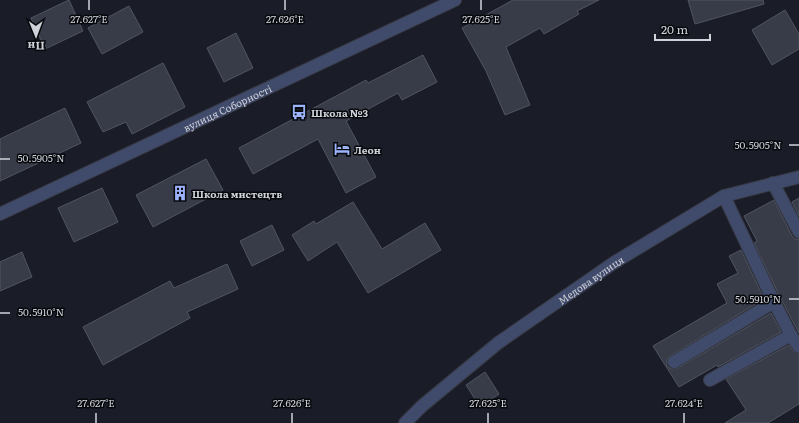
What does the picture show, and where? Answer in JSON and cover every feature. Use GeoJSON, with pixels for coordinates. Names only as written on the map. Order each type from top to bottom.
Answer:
{"type":"FeatureCollection","features":[{"type":"Feature","properties":{"kind":"street","name":"вулиця Соборності"},"geometry":{"type":"LineString","coordinates":[[0,214],[455,0]]}},
{"type":"Feature","properties":{"kind":"street","name":"Медова вулиця"},"geometry":{"type":"LineString","coordinates":[[405,423],[422,406],[498,343],[615,262],[724,196],[799,178]]}},
{"type":"Feature","properties":{"kind":"street"},"geometry":{"type":"LineString","coordinates":[[773,184],[799,232]]}},
{"type":"Feature","properties":{"kind":"street"},"geometry":{"type":"LineString","coordinates":[[724,196],[774,302],[799,347]]}},
{"type":"Feature","properties":{"kind":"street"},"geometry":{"type":"LineString","coordinates":[[674,362],[774,302]]}},
{"type":"Feature","properties":{"kind":"street"},"geometry":{"type":"LineString","coordinates":[[710,380],[791,335]]}},
{"type":"Feature","properties":{"kind":"building"},"geometry":{"type":"Polygon","coordinates":[[[69,0],[83,31],[45,49],[31,18],[69,0]]]}},
{"type":"Feature","properties":{"kind":"building"},"geometry":{"type":"Polygon","coordinates":[[[513,0],[599,0],[577,11],[579,14],[544,34],[540,28],[506,47],[530,105],[505,115],[486,71],[462,28],[513,0]]]}},
{"type":"Feature","properties":{"kind":"building"},"geometry":{"type":"Polygon","coordinates":[[[688,0],[763,0],[764,4],[695,24],[688,0]]]}},
{"type":"Feature","properties":{"kind":"building"},"geometry":{"type":"Polygon","coordinates":[[[129,6],[143,32],[102,54],[88,28],[129,6]]]}},
{"type":"Feature","properties":{"kind":"building"},"geometry":{"type":"Polygon","coordinates":[[[785,10],[799,34],[799,49],[772,65],[752,30],[785,10]]]}},
{"type":"Feature","properties":{"kind":"building"},"geometry":{"type":"Polygon","coordinates":[[[236,33],[253,68],[224,82],[207,48],[236,33]]]}},
{"type":"Feature","properties":{"kind":"building"},"geometry":{"type":"Polygon","coordinates":[[[423,55],[437,82],[402,100],[398,93],[346,121],[376,177],[346,193],[318,139],[253,174],[239,148],[366,80],[368,83],[423,55]]]}},
{"type":"Feature","properties":{"kind":"building"},"geometry":{"type":"Polygon","coordinates":[[[163,63],[185,107],[132,134],[126,122],[103,132],[87,102],[163,63]]]}},
{"type":"Feature","properties":{"kind":"building"},"geometry":{"type":"Polygon","coordinates":[[[65,108],[81,143],[0,181],[0,139],[65,108]]]}},
{"type":"Feature","properties":{"kind":"building","name":"Школа мистецтв"},"geometry":{"type":"Polygon","coordinates":[[[206,159],[223,190],[153,227],[136,195],[206,159]]]}},
{"type":"Feature","properties":{"kind":"building"},"geometry":{"type":"Polygon","coordinates":[[[102,188],[118,222],[74,242],[58,208],[102,188]]]}},
{"type":"Feature","properties":{"kind":"building"},"geometry":{"type":"Polygon","coordinates":[[[799,198],[799,216],[792,202],[799,198]]]}},
{"type":"Feature","properties":{"kind":"building"},"geometry":{"type":"Polygon","coordinates":[[[774,200],[792,236],[795,239],[799,239],[799,333],[754,243],[757,241],[744,216],[774,200]]]}},
{"type":"Feature","properties":{"kind":"building"},"geometry":{"type":"Polygon","coordinates":[[[353,202],[382,249],[425,223],[441,250],[368,293],[337,242],[308,261],[292,235],[314,221],[316,224],[353,202]]]}},
{"type":"Feature","properties":{"kind":"building"},"geometry":{"type":"Polygon","coordinates":[[[272,225],[284,250],[252,266],[240,241],[272,225]]]}},
{"type":"Feature","properties":{"kind":"building"},"geometry":{"type":"Polygon","coordinates":[[[741,250],[764,299],[670,356],[667,359],[667,366],[671,369],[678,368],[771,313],[781,332],[718,367],[717,365],[679,387],[653,346],[727,303],[717,284],[738,273],[729,256],[741,250]]]}},
{"type":"Feature","properties":{"kind":"building"},"geometry":{"type":"Polygon","coordinates":[[[22,252],[32,277],[0,291],[0,262],[22,252]]]}},
{"type":"Feature","properties":{"kind":"building"},"geometry":{"type":"Polygon","coordinates":[[[227,264],[238,289],[187,312],[190,318],[103,365],[83,327],[170,281],[174,288],[227,264]]]}},
{"type":"Feature","properties":{"kind":"building"},"geometry":{"type":"Polygon","coordinates":[[[789,345],[793,351],[799,354],[799,404],[768,423],[725,423],[746,410],[726,379],[789,345]]]}},
{"type":"Feature","properties":{"kind":"building"},"geometry":{"type":"Polygon","coordinates":[[[485,372],[499,394],[480,407],[466,385],[485,372]]]}},
{"type":"Feature","properties":{"kind":"place","name":"Школа №3"},"geometry":{"type":"Point","coordinates":[299,112]}},
{"type":"Feature","properties":{"kind":"place","name":"Леон"},"geometry":{"type":"Point","coordinates":[342,149]}},
{"type":"Feature","properties":{"kind":"place","name":"Школа мистецтв"},"geometry":{"type":"Point","coordinates":[180,193]}}]}
